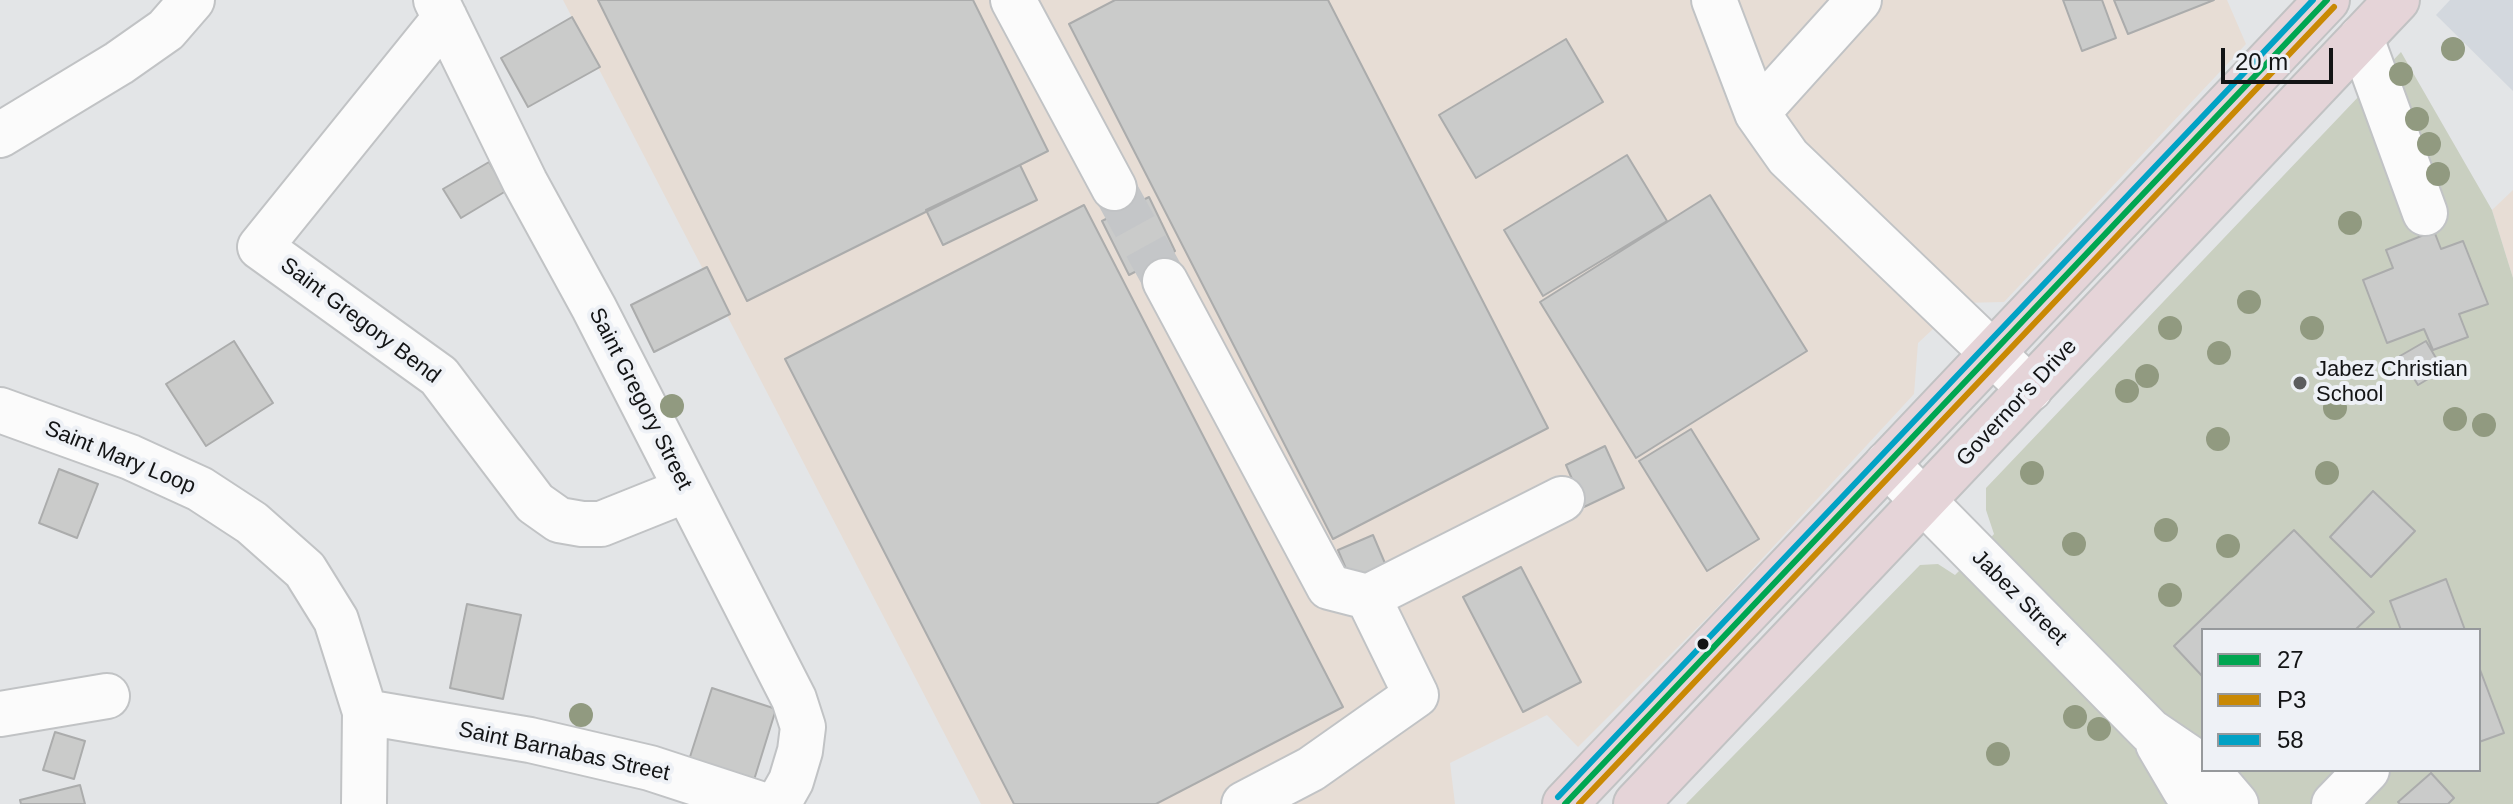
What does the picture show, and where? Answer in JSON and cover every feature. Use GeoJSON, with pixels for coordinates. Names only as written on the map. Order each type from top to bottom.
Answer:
{"type":"FeatureCollection","features":[{"type":"Feature","properties":{"kind":"highway"},"geometry":{"type":"LineString","coordinates":[[1565,804],[2327,0]]}},
{"type":"Feature","properties":{"kind":"highway","name":"Governor's Drive"},"geometry":{"type":"LineString","coordinates":[[1636,804],[2397,0]]}},
{"type":"Feature","properties":{"kind":"street"},"geometry":{"type":"LineString","coordinates":[[0,135],[119,63],[166,30],[192,0]]}},
{"type":"Feature","properties":{"kind":"street"},"geometry":{"type":"LineString","coordinates":[[1013,0],[1114,188]]}},
{"type":"Feature","properties":{"kind":"street"},"geometry":{"type":"LineString","coordinates":[[1714,0],[1757,113],[1788,157],[2030,389]]}},
{"type":"Feature","properties":{"kind":"street"},"geometry":{"type":"LineString","coordinates":[[1757,113],[1859,0]]}},
{"type":"Feature","properties":{"kind":"street","name":"Saint Gregory Bend"},"geometry":{"type":"LineString","coordinates":[[440,9],[260,247],[439,376],[535,503],[559,520],[601,524],[686,490]]}},
{"type":"Feature","properties":{"kind":"street","name":"Saint Gregory Street"},"geometry":{"type":"LineString","coordinates":[[440,9],[525,182],[594,308],[794,699],[803,727],[800,751],[791,781],[778,804]]}},
{"type":"Feature","properties":{"kind":"street"},"geometry":{"type":"LineString","coordinates":[[2361,38],[2425,213]]}},
{"type":"Feature","properties":{"kind":"street"},"geometry":{"type":"LineString","coordinates":[[1165,281],[1329,587],[1368,597],[1562,499]]}},
{"type":"Feature","properties":{"kind":"street","name":"Saint Mary Loop"},"geometry":{"type":"LineString","coordinates":[[0,410],[130,457],[200,489],[252,523],[305,570],[336,620],[365,712],[364,804]]}},
{"type":"Feature","properties":{"kind":"street","name":"Jabez Street"},"geometry":{"type":"LineString","coordinates":[[1887,464],[2150,731],[2201,765]]}},
{"type":"Feature","properties":{"kind":"street"},"geometry":{"type":"LineString","coordinates":[[1244,804],[1311,769],[1416,695],[1368,597]]}},
{"type":"Feature","properties":{"kind":"street"},"geometry":{"type":"LineString","coordinates":[[0,714],[107,696]]}},
{"type":"Feature","properties":{"kind":"street","name":"Saint Barnabas Street"},"geometry":{"type":"LineString","coordinates":[[365,712],[530,740],[650,768],[760,804]]}},
{"type":"Feature","properties":{"kind":"street","name":"Jabez Street"},"geometry":{"type":"LineString","coordinates":[[2150,731],[2185,790],[2199,804]]}},
{"type":"Feature","properties":{"kind":"street","name":"Jabez Street"},"geometry":{"type":"LineString","coordinates":[[2208,772],[2236,804]]}},
{"type":"Feature","properties":{"kind":"street"},"geometry":{"type":"LineString","coordinates":[[2334,804],[2365,772]]}},
{"type":"Feature","properties":{"kind":"shaded area"},"geometry":{"type":"Polygon","coordinates":[[[563,0],[2227,0],[2246,44],[2004,302],[1961,303],[1918,343],[1914,394],[1713,612],[1578,747],[1547,715],[1450,763],[1455,804],[981,804],[563,0]]]}},
{"type":"Feature","properties":{"kind":"shaded area"},"geometry":{"type":"Polygon","coordinates":[[[2450,0],[2513,0],[2513,91],[2436,15],[2450,0]]]}},
{"type":"Feature","properties":{"kind":"shaded area"},"geometry":{"type":"Polygon","coordinates":[[[2513,190],[2513,278],[2492,210],[2513,190]]]}},
{"type":"Feature","properties":{"kind":"green space","name":"Jabez Christian School"},"geometry":{"type":"Polygon","coordinates":[[[2401,52],[2492,210],[2513,278],[2513,804],[1686,804],[1920,565],[1938,564],[1955,575],[1994,534],[1986,510],[1986,488],[2401,52]]]}},
{"type":"Feature","properties":{"kind":"building"},"geometry":{"type":"Polygon","coordinates":[[[598,0],[973,0],[1048,151],[747,301],[598,0]]]}},
{"type":"Feature","properties":{"kind":"building"},"geometry":{"type":"Polygon","coordinates":[[[1115,0],[1328,0],[1548,428],[1333,539],[1069,24],[1115,0]]]}},
{"type":"Feature","properties":{"kind":"building"},"geometry":{"type":"Polygon","coordinates":[[[2063,0],[2102,0],[2116,38],[2082,51],[2063,0]]]}},
{"type":"Feature","properties":{"kind":"building"},"geometry":{"type":"Polygon","coordinates":[[[2114,0],[2214,0],[2128,34],[2114,0]]]}},
{"type":"Feature","properties":{"kind":"building"},"geometry":{"type":"Polygon","coordinates":[[[572,17],[600,67],[528,107],[501,58],[572,17]]]}},
{"type":"Feature","properties":{"kind":"building"},"geometry":{"type":"Polygon","coordinates":[[[1566,39],[1603,102],[1476,178],[1439,115],[1566,39]]]}},
{"type":"Feature","properties":{"kind":"building"},"geometry":{"type":"Polygon","coordinates":[[[1627,155],[1667,221],[1543,296],[1504,230],[1627,155]]]}},
{"type":"Feature","properties":{"kind":"building"},"geometry":{"type":"Polygon","coordinates":[[[489,162],[506,191],[461,218],[443,189],[489,162]]]}},
{"type":"Feature","properties":{"kind":"building"},"geometry":{"type":"Polygon","coordinates":[[[1020,165],[1037,200],[943,245],[926,210],[1020,165]]]}},
{"type":"Feature","properties":{"kind":"building"},"geometry":{"type":"Polygon","coordinates":[[[1710,195],[1807,351],[1636,458],[1540,302],[1710,195]]]}},
{"type":"Feature","properties":{"kind":"building"},"geometry":{"type":"Polygon","coordinates":[[[1149,197],[1175,251],[1129,275],[1102,221],[1149,197]]]}},
{"type":"Feature","properties":{"kind":"building"},"geometry":{"type":"Polygon","coordinates":[[[1084,205],[1343,707],[1156,804],[1014,804],[785,359],[1084,205]]]}},
{"type":"Feature","properties":{"kind":"building"},"geometry":{"type":"Polygon","coordinates":[[[2434,231],[2441,249],[2463,241],[2488,304],[2459,314],[2468,337],[2433,350],[2424,329],[2387,343],[2363,280],[2393,268],[2386,250],[2434,231]]]}},
{"type":"Feature","properties":{"kind":"building"},"geometry":{"type":"Polygon","coordinates":[[[707,267],[730,314],[654,352],[631,305],[707,267]]]}},
{"type":"Feature","properties":{"kind":"building"},"geometry":{"type":"Polygon","coordinates":[[[234,341],[273,403],[206,446],[166,384],[234,341]]]}},
{"type":"Feature","properties":{"kind":"building"},"geometry":{"type":"Polygon","coordinates":[[[2426,341],[2443,370],[2418,385],[2400,356],[2426,341]]]}},
{"type":"Feature","properties":{"kind":"building"},"geometry":{"type":"Polygon","coordinates":[[[1691,429],[1759,539],[1707,571],[1639,461],[1691,429]]]}},
{"type":"Feature","properties":{"kind":"building"},"geometry":{"type":"Polygon","coordinates":[[[1605,446],[1624,488],[1584,507],[1566,465],[1605,446]]]}},
{"type":"Feature","properties":{"kind":"building"},"geometry":{"type":"Polygon","coordinates":[[[59,469],[98,484],[77,538],[39,523],[59,469]]]}},
{"type":"Feature","properties":{"kind":"building"},"geometry":{"type":"Polygon","coordinates":[[[2373,491],[2415,531],[2371,577],[2330,537],[2373,491]]]}},
{"type":"Feature","properties":{"kind":"building"},"geometry":{"type":"Polygon","coordinates":[[[2294,530],[2374,612],[2357,628],[2201,628],[2201,675],[2174,646],[2294,530]]]}},
{"type":"Feature","properties":{"kind":"building"},"geometry":{"type":"Polygon","coordinates":[[[1373,535],[1387,568],[1352,583],[1338,550],[1373,535]]]}},
{"type":"Feature","properties":{"kind":"building"},"geometry":{"type":"Polygon","coordinates":[[[1521,567],[1581,682],[1523,712],[1463,597],[1521,567]]]}},
{"type":"Feature","properties":{"kind":"building"},"geometry":{"type":"Polygon","coordinates":[[[2446,579],[2464,628],[2400,628],[2390,601],[2446,579]]]}},
{"type":"Feature","properties":{"kind":"building"},"geometry":{"type":"Polygon","coordinates":[[[467,604],[521,615],[503,699],[450,688],[467,604]]]}},
{"type":"Feature","properties":{"kind":"building"},"geometry":{"type":"Polygon","coordinates":[[[2481,672],[2504,733],[2481,741],[2481,672]]]}},
{"type":"Feature","properties":{"kind":"building"},"geometry":{"type":"Polygon","coordinates":[[[712,688],[776,709],[754,780],[689,760],[712,688]]]}},
{"type":"Feature","properties":{"kind":"building"},"geometry":{"type":"Polygon","coordinates":[[[55,732],[85,741],[74,779],[43,770],[55,732]]]}},
{"type":"Feature","properties":{"kind":"building"},"geometry":{"type":"Polygon","coordinates":[[[2431,773],[2454,798],[2448,804],[2398,802],[2431,773]]]}},
{"type":"Feature","properties":{"kind":"building"},"geometry":{"type":"Polygon","coordinates":[[[80,785],[85,804],[21,804],[20,800],[80,785]]]}},
{"type":"Feature","properties":{"kind":"tunnel"},"geometry":{"type":"LineString","coordinates":[[1114,188],[1165,281]]}},
{"type":"Feature","properties":{"kind":"transit line","name":"58"},"geometry":{"type":"LineString","coordinates":[[1558,797],[2313,0]]}},
{"type":"Feature","properties":{"kind":"transit line","name":"27"},"geometry":{"type":"LineString","coordinates":[[1565,804],[2327,0]]}},
{"type":"Feature","properties":{"kind":"transit line","name":"P3"},"geometry":{"type":"LineString","coordinates":[[1579,804],[2334,7]]}},
{"type":"Feature","properties":{"kind":"place","name":"Jabez Christian School"},"geometry":{"type":"Point","coordinates":[2300,383]}}]}
